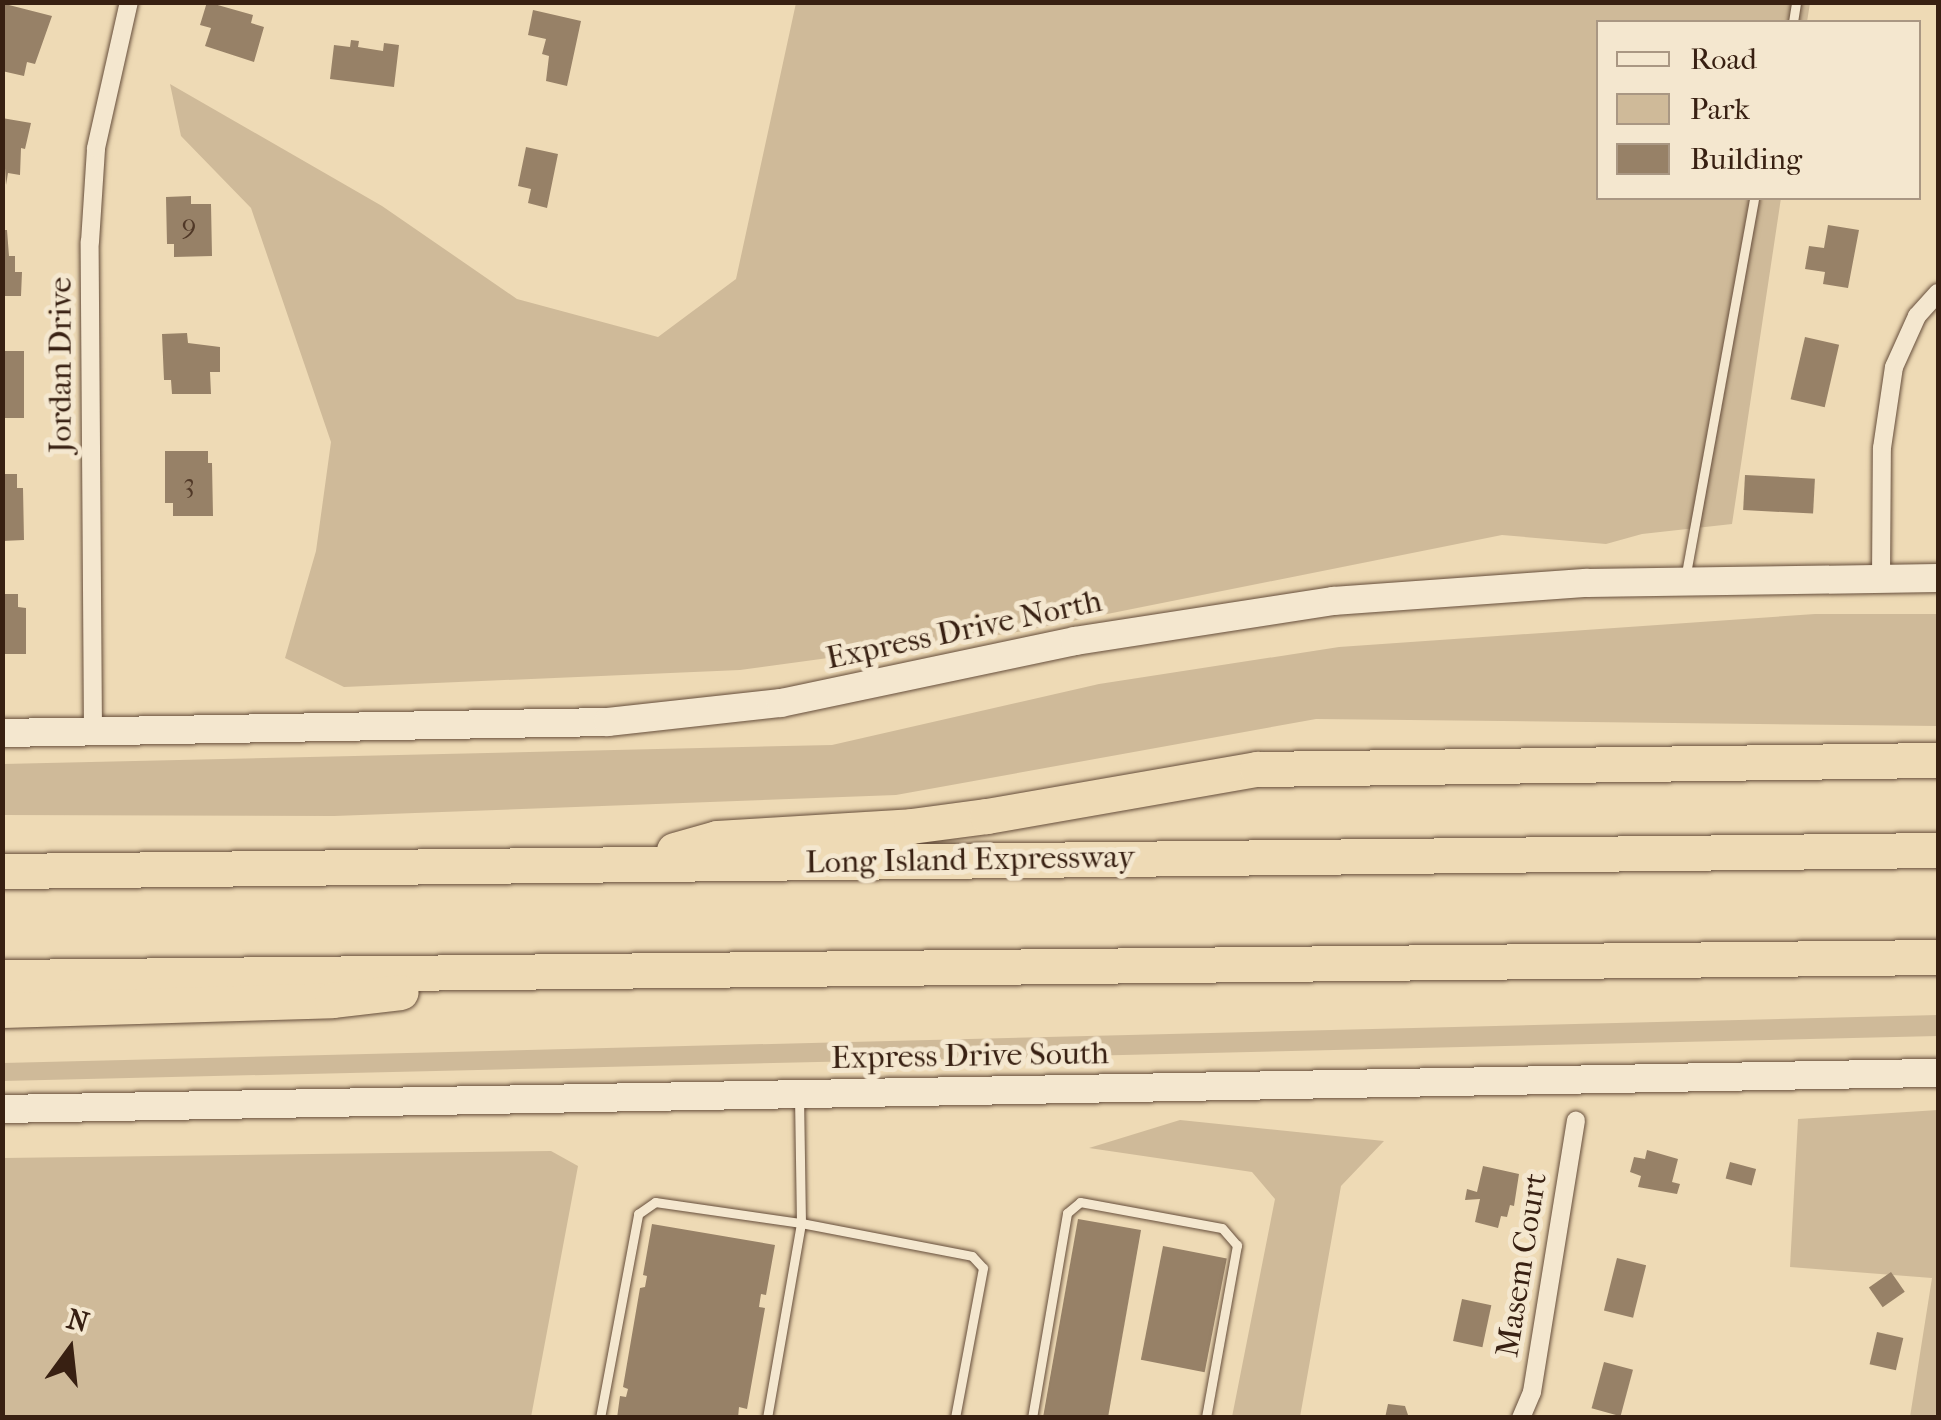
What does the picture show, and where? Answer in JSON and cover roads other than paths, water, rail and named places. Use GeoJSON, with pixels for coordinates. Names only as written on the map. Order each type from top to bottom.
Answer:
{"type":"FeatureCollection","features":[{"type":"Feature","properties":{"kind":"highway"},"geometry":{"type":"LineString","coordinates":[[630,863],[716,838],[911,826],[1257,770],[1938,760]]}},
{"type":"Feature","properties":{"kind":"highway","name":"Long Island Expressway"},"geometry":{"type":"LineString","coordinates":[[2,871],[1938,850]]}},
{"type":"Feature","properties":{"kind":"highway"},"geometry":{"type":"LineString","coordinates":[[2,977],[1938,956]]}},
{"type":"Feature","properties":{"kind":"highway"},"geometry":{"type":"LineString","coordinates":[[2,1010],[332,1000],[584,971]]}},
{"type":"Feature","properties":{"kind":"main road","name":"Express Drive North"},"geometry":{"type":"LineString","coordinates":[[2,733],[608,722],[781,703],[1075,641],[1332,601],[1458,590],[1938,578]]}},
{"type":"Feature","properties":{"kind":"main road","name":"Express Drive South"},"geometry":{"type":"LineString","coordinates":[[2,1109],[1938,1072]]}},
{"type":"Feature","properties":{"kind":"street","name":"Jordan Drive"},"geometry":{"type":"LineString","coordinates":[[93,732],[90,242],[96,148],[129,2]]}},
{"type":"Feature","properties":{"kind":"street"},"geometry":{"type":"LineString","coordinates":[[1881,578],[1882,448],[1894,367],[1916,316],[1938,293]]}},
{"type":"Feature","properties":{"kind":"street","name":"Masem Court"},"geometry":{"type":"LineString","coordinates":[[1522,1418],[1532,1392],[1576,1121]]}},
{"type":"Feature","properties":{"kind":"lane"},"geometry":{"type":"LineString","coordinates":[[1685,582],[1754,200]]}},
{"type":"Feature","properties":{"kind":"lane"},"geometry":{"type":"LineString","coordinates":[[768,1418],[801,1222],[799,1094]]}},
{"type":"Feature","properties":{"kind":"lane"},"geometry":{"type":"LineString","coordinates":[[600,1418],[638,1214],[656,1202],[801,1222],[972,1256],[983,1268],[955,1418]]}},
{"type":"Feature","properties":{"kind":"lane"},"geometry":{"type":"LineString","coordinates":[[1032,1418],[1067,1212],[1080,1202],[1222,1228],[1236,1245],[1206,1418]]}}]}
